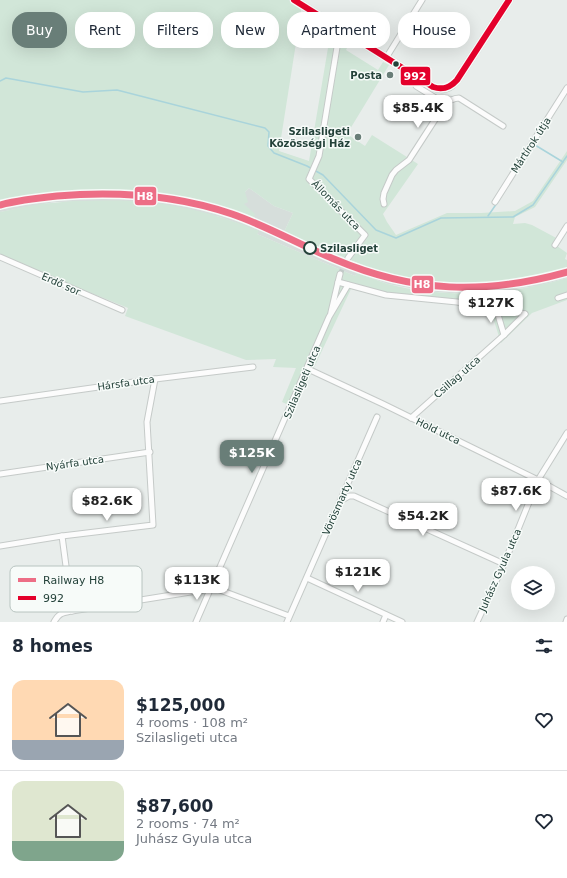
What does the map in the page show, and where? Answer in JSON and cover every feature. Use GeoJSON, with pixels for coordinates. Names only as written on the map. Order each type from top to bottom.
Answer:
{"type":"FeatureCollection","features":[{"type":"Feature","properties":{"kind":"street"},"geometry":{"type":"LineString","coordinates":[[294,0],[313,12]]}},
{"type":"Feature","properties":{"kind":"street"},"geometry":{"type":"LineString","coordinates":[[386,58],[422,0]]}},
{"type":"Feature","properties":{"kind":"street"},"geometry":{"type":"LineString","coordinates":[[370,48],[433,87],[445,89],[451,87],[509,0]]}},
{"type":"Feature","properties":{"kind":"street","name":"Állomás utca"},"geometry":{"type":"LineString","coordinates":[[337,48],[318,156],[310,179],[365,235],[348,258]]}},
{"type":"Feature","properties":{"kind":"street"},"geometry":{"type":"LineString","coordinates":[[417,78],[416,86],[438,100],[446,103],[455,98],[462,99],[503,126]]}},
{"type":"Feature","properties":{"kind":"street","name":"Mártírok útja"},"geometry":{"type":"LineString","coordinates":[[495,202],[567,88]]}},
{"type":"Feature","properties":{"kind":"street"},"geometry":{"type":"LineString","coordinates":[[384,204],[388,181],[396,170],[409,160],[438,115],[440,109],[438,100]]}},
{"type":"Feature","properties":{"kind":"street"},"geometry":{"type":"LineString","coordinates":[[556,245],[567,226]]}},
{"type":"Feature","properties":{"kind":"street","name":"Erdő sor"},"geometry":{"type":"LineString","coordinates":[[0,257],[122,310]]}},
{"type":"Feature","properties":{"kind":"street","name":"Szilasligeti utca"},"geometry":{"type":"LineString","coordinates":[[196,622],[308,369],[329,317],[340,274]]}},
{"type":"Feature","properties":{"kind":"street"},"geometry":{"type":"LineString","coordinates":[[338,282],[386,295],[457,302],[496,308],[504,336]]}},
{"type":"Feature","properties":{"kind":"street","name":"Szilasligeti utca"},"geometry":{"type":"LineString","coordinates":[[329,317],[348,285]]}},
{"type":"Feature","properties":{"kind":"street"},"geometry":{"type":"LineString","coordinates":[[558,298],[567,295]]}},
{"type":"Feature","properties":{"kind":"street","name":"Csillag utca"},"geometry":{"type":"LineString","coordinates":[[411,418],[504,336],[525,314],[496,308]]}},
{"type":"Feature","properties":{"kind":"street","name":"Hársfa utca"},"geometry":{"type":"LineString","coordinates":[[0,401],[253,367]]}},
{"type":"Feature","properties":{"kind":"street","name":"Hold utca"},"geometry":{"type":"LineString","coordinates":[[308,369],[538,480],[567,496]]}},
{"type":"Feature","properties":{"kind":"street"},"geometry":{"type":"LineString","coordinates":[[0,546],[62,536],[153,525],[150,452],[147,422],[155,379]]}},
{"type":"Feature","properties":{"kind":"street","name":"Vörösmarty utca"},"geometry":{"type":"LineString","coordinates":[[287,622],[377,416]]}},
{"type":"Feature","properties":{"kind":"street","name":"Juhász Gyula utca"},"geometry":{"type":"LineString","coordinates":[[477,622],[504,564],[538,480],[567,433]]}},
{"type":"Feature","properties":{"kind":"street","name":"Nyárfa utca"},"geometry":{"type":"LineString","coordinates":[[0,474],[150,452]]}},
{"type":"Feature","properties":{"kind":"street"},"geometry":{"type":"LineString","coordinates":[[340,502],[345,497],[354,496],[504,564]]}},
{"type":"Feature","properties":{"kind":"street"},"geometry":{"type":"LineString","coordinates":[[62,536],[66,566]]}},
{"type":"Feature","properties":{"kind":"street"},"geometry":{"type":"LineString","coordinates":[[307,578],[402,622]]}},
{"type":"Feature","properties":{"kind":"street"},"geometry":{"type":"LineString","coordinates":[[142,600],[203,590],[212,587],[289,616]]}},
{"type":"Feature","properties":{"kind":"street"},"geometry":{"type":"LineString","coordinates":[[54,622],[57,616],[68,612]]}},
{"type":"Feature","properties":{"kind":"street"},"geometry":{"type":"LineString","coordinates":[[383,622],[386,615]]}},
{"type":"Feature","properties":{"kind":"shaded area"},"geometry":{"type":"Polygon","coordinates":[[[249,188],[274,206],[293,213],[284,232],[360,265],[360,267],[370,270],[414,281],[459,285],[474,285],[543,278],[567,269],[567,278],[538,286],[485,292],[449,293],[426,291],[388,284],[357,273],[355,276],[257,234],[258,231],[220,217],[148,203],[129,201],[55,202],[0,212],[0,202],[14,199],[64,193],[124,191],[171,196],[235,212],[244,204],[245,192],[249,188]]]}},
{"type":"Feature","properties":{"kind":"green space"},"geometry":{"type":"Polygon","coordinates":[[[0,0],[294,0],[302,5],[301,12],[287,12],[287,48],[295,48],[279,151],[309,161],[328,48],[347,48],[346,50],[378,70],[383,62],[389,65],[347,134],[365,146],[372,135],[418,164],[383,214],[396,235],[447,213],[515,211],[533,201],[567,151],[567,160],[535,207],[515,217],[513,224],[525,223],[532,225],[560,240],[557,246],[567,253],[565,259],[567,260],[567,269],[516,281],[464,285],[411,280],[386,274],[360,267],[360,264],[284,232],[293,213],[274,206],[249,188],[245,192],[248,202],[244,204],[255,214],[253,219],[223,208],[192,200],[160,194],[128,191],[96,190],[63,192],[0,202],[0,0]]]}},
{"type":"Feature","properties":{"kind":"green space"},"geometry":{"type":"Polygon","coordinates":[[[74,201],[146,202],[196,210],[228,219],[259,231],[257,234],[355,276],[357,273],[388,284],[410,289],[432,292],[478,293],[523,288],[567,278],[567,300],[532,313],[501,343],[491,311],[455,304],[379,296],[351,289],[295,408],[282,402],[296,368],[273,367],[276,359],[246,360],[125,316],[128,308],[0,256],[0,212],[40,204],[74,201]]]}},
{"type":"Feature","properties":{"kind":"waterway"},"geometry":{"type":"LineString","coordinates":[[0,81],[6,78],[83,92],[117,90],[265,128],[269,132],[268,146],[274,153],[307,166],[323,175],[376,230],[396,238],[441,218],[513,217],[533,205],[567,156]]}},
{"type":"Feature","properties":{"kind":"waterway"},"geometry":{"type":"LineString","coordinates":[[535,142],[535,145],[563,162]]}},
{"type":"Feature","properties":{"kind":"waterway"},"geometry":{"type":"LineString","coordinates":[[522,164],[532,149]]}},
{"type":"Feature","properties":{"kind":"waterway"},"geometry":{"type":"LineString","coordinates":[[488,216],[497,203]]}},
{"type":"Feature","properties":{"kind":"tunnel"},"geometry":{"type":"LineString","coordinates":[[340,274],[348,258]]}},
{"type":"Feature","properties":{"kind":"rail line","name":"H8"},"geometry":{"type":"LineString","coordinates":[[0,205],[21,200],[101,194],[124,194],[189,202],[245,219],[321,254],[364,270],[392,279],[421,284],[449,287],[478,287],[507,284],[567,272]]}},
{"type":"Feature","properties":{"kind":"transit line","name":"992"},"geometry":{"type":"LineString","coordinates":[[294,0],[433,87],[440,88],[449,87],[457,80],[509,0]]}},
{"type":"Feature","properties":{"kind":"place","name":"Posta"},"geometry":{"type":"Point","coordinates":[390,75]}},
{"type":"Feature","properties":{"kind":"place","name":"Szilasligeti Közösségi Ház"},"geometry":{"type":"Point","coordinates":[358,137]}},
{"type":"Feature","properties":{"kind":"place","name":"Szilasliget"},"geometry":{"type":"Point","coordinates":[310,248]}}]}
